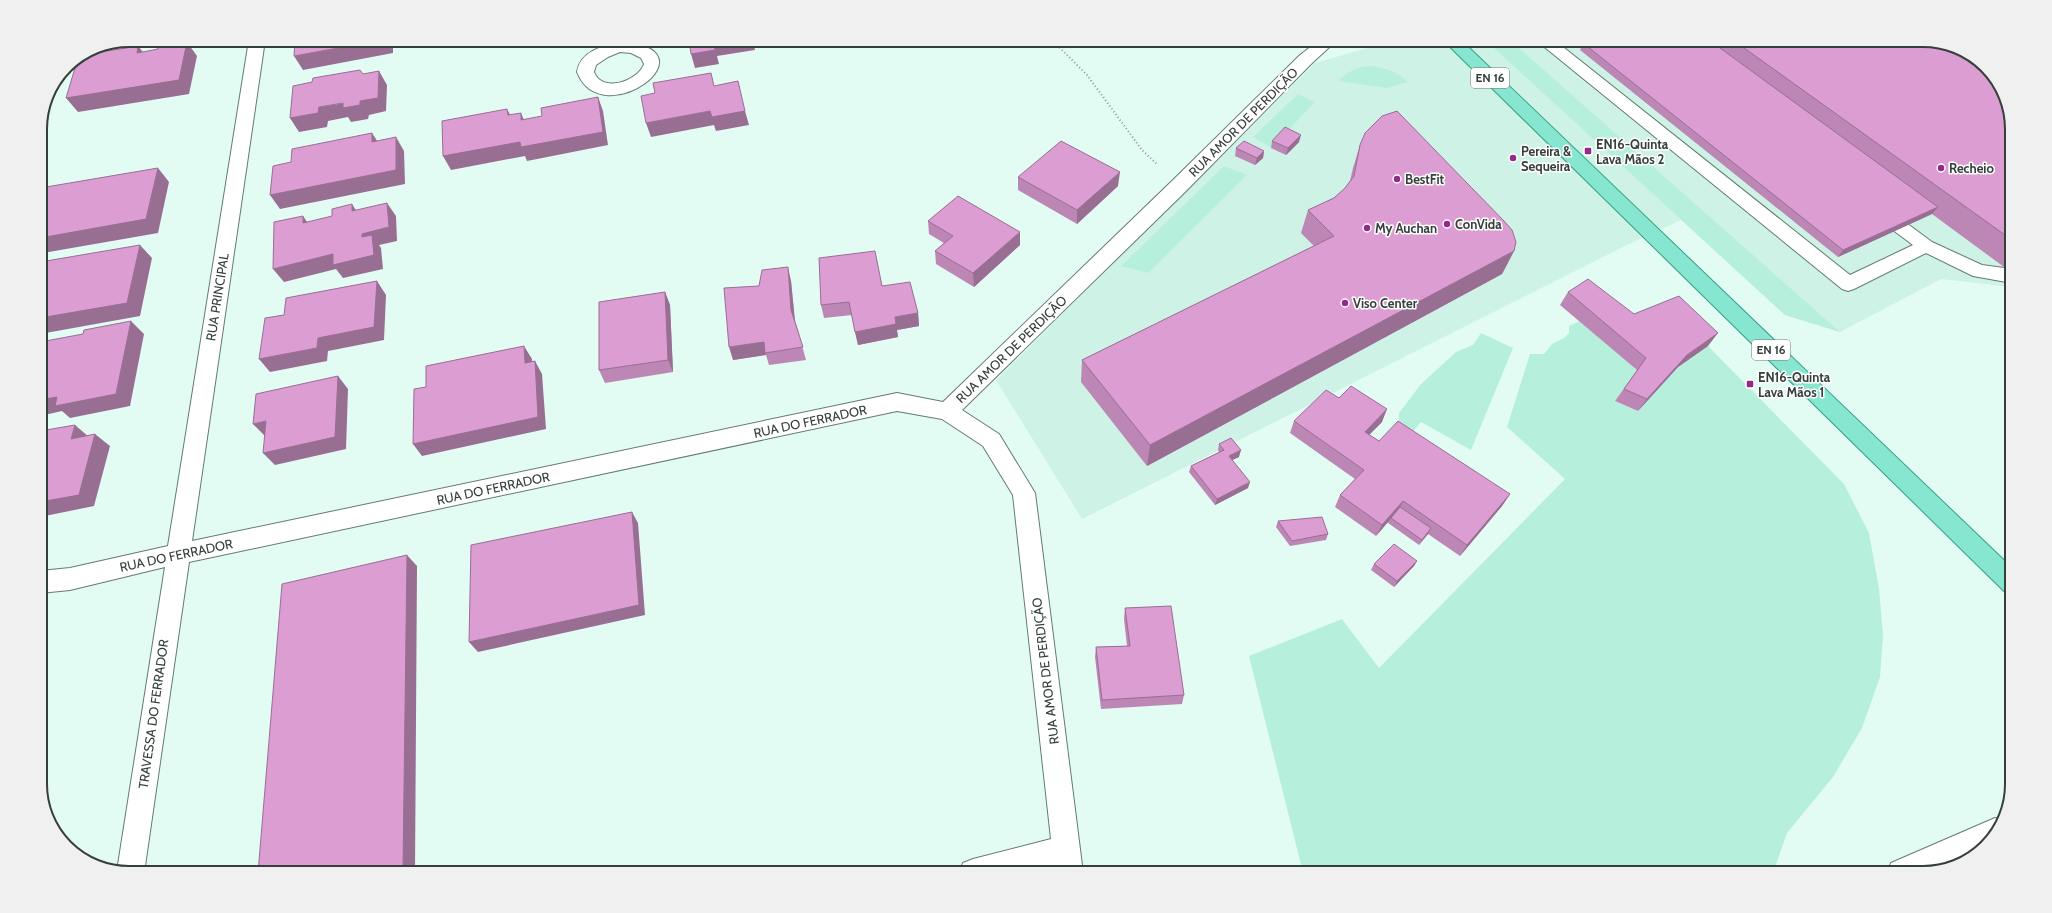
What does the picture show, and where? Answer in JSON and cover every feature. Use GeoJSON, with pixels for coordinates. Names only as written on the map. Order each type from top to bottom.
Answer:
{"type":"FeatureCollection","features":[{"type":"Feature","properties":{"kind":"main road","name":"EN 16"},"geometry":{"type":"LineString","coordinates":[[1458,47],[2005,577]]}},
{"type":"Feature","properties":{"kind":"street","name":"RUA PRINCIPAL"},"geometry":{"type":"LineString","coordinates":[[177,554],[256,47]]}},
{"type":"Feature","properties":{"kind":"street","name":"RUA AMOR DE PERDIÇÃO"},"geometry":{"type":"LineString","coordinates":[[1068,861],[1024,493],[992,440],[947,411],[1180,185],[1305,60],[1321,47]]}},
{"type":"Feature","properties":{"kind":"street","name":"RUA DO FERRADOR"},"geometry":{"type":"LineString","coordinates":[[47,581],[70,579],[177,554],[897,402],[947,411]]}},
{"type":"Feature","properties":{"kind":"street","name":"TRAVESSA DO FERRADOR"},"geometry":{"type":"LineString","coordinates":[[131,866],[177,554]]}},
{"type":"Feature","properties":{"kind":"street"},"geometry":{"type":"LineString","coordinates":[[1917,866],[1988,834]]}},
{"type":"Feature","properties":{"kind":"street"},"geometry":{"type":"LineString","coordinates":[[1028,866],[1068,861]]}},
{"type":"Feature","properties":{"kind":"lane"},"geometry":{"type":"LineString","coordinates":[[1554,47],[1848,284],[1926,246]]}},
{"type":"Feature","properties":{"kind":"lane"},"geometry":{"type":"LineString","coordinates":[[1868,203],[1926,246],[1979,271],[2005,275]]}},
{"type":"Feature","properties":{"kind":"path"},"geometry":{"type":"LineString","coordinates":[[1059,47],[1087,76],[1142,150],[1180,185]]}},
{"type":"Feature","properties":{"kind":"shaded area"},"geometry":{"type":"Polygon","coordinates":[[[1371,47],[1931,48],[2003,115],[2005,124],[2005,286],[1941,279],[1840,332],[1785,315],[1681,220],[1629,244],[1082,519],[996,380],[1315,63],[1371,47]]]}},
{"type":"Feature","properties":{"kind":"shaded area"},"geometry":{"type":"Polygon","coordinates":[[[1494,47],[1518,47],[1840,332],[1785,315],[1494,47]]]}},
{"type":"Feature","properties":{"kind":"shaded area"},"geometry":{"type":"Polygon","coordinates":[[[1372,66],[1392,71],[1408,82],[1387,88],[1338,81],[1353,70],[1372,66]]]}},
{"type":"Feature","properties":{"kind":"shaded area"},"geometry":{"type":"Polygon","coordinates":[[[1298,94],[1315,102],[1271,148],[1253,137],[1298,94]]]}},
{"type":"Feature","properties":{"kind":"shaded area"},"geometry":{"type":"Polygon","coordinates":[[[1224,166],[1247,175],[1148,273],[1121,266],[1224,166]]]}},
{"type":"Feature","properties":{"kind":"shaded area"},"geometry":{"type":"Polygon","coordinates":[[[1580,321],[1637,370],[1615,401],[1638,411],[1678,367],[1708,346],[1844,484],[1869,533],[1879,589],[1883,635],[1880,677],[1862,728],[1833,777],[1787,833],[1775,866],[1301,866],[1249,656],[1342,619],[1379,668],[1565,479],[1507,427],[1530,354],[1544,354],[1552,344],[1564,338],[1569,333],[1569,326],[1580,321]]]}},
{"type":"Feature","properties":{"kind":"shaded area"},"geometry":{"type":"Polygon","coordinates":[[[1481,333],[1513,348],[1471,450],[1421,422],[1405,441],[1399,437],[1399,413],[1421,384],[1456,352],[1473,345],[1481,333]]]}},
{"type":"Feature","properties":{"kind":"building"},"geometry":{"type":"Polygon","coordinates":[[[132,47],[138,47],[137,53],[158,49],[157,47],[186,47],[179,80],[66,98],[75,67],[93,55],[100,52],[132,47]]]}},
{"type":"Feature","properties":{"kind":"building"},"geometry":{"type":"Polygon","coordinates":[[[295,47],[344,47],[294,56],[295,47]]]}},
{"type":"Feature","properties":{"kind":"building"},"geometry":{"type":"Polygon","coordinates":[[[690,47],[715,47],[715,50],[691,54],[690,47]]]}},
{"type":"Feature","properties":{"kind":"building"},"geometry":{"type":"Polygon","coordinates":[[[1588,47],[1719,47],[1938,207],[1843,250],[1588,47]]]}},
{"type":"Feature","properties":{"kind":"building","name":"Recheio"},"geometry":{"type":"Polygon","coordinates":[[[1743,47],[1928,47],[1954,53],[1973,64],[1988,79],[1994,88],[2001,103],[2003,113],[2005,124],[2005,235],[1743,47]]]}},
{"type":"Feature","properties":{"kind":"building"},"geometry":{"type":"Polygon","coordinates":[[[360,70],[363,74],[379,71],[378,98],[360,101],[360,105],[343,108],[343,103],[319,107],[318,113],[290,118],[293,86],[312,82],[313,78],[360,70]]]}},
{"type":"Feature","properties":{"kind":"building"},"geometry":{"type":"Polygon","coordinates":[[[711,73],[714,86],[738,81],[745,111],[712,117],[710,111],[646,123],[641,96],[655,93],[653,83],[711,73]]]}},
{"type":"Feature","properties":{"kind":"building"},"geometry":{"type":"Polygon","coordinates":[[[598,97],[603,132],[521,147],[520,142],[443,156],[442,121],[507,109],[508,115],[521,113],[521,120],[542,116],[541,108],[598,97]]]}},
{"type":"Feature","properties":{"kind":"building","name":"Viso Center"},"geometry":{"type":"Polygon","coordinates":[[[1397,111],[1512,230],[1516,242],[1514,251],[1150,445],[1082,360],[1334,236],[1308,210],[1334,198],[1345,188],[1354,176],[1360,145],[1365,133],[1382,116],[1397,111]]]}},
{"type":"Feature","properties":{"kind":"building"},"geometry":{"type":"Polygon","coordinates":[[[1285,127],[1301,135],[1288,148],[1272,141],[1285,127]]]}},
{"type":"Feature","properties":{"kind":"building"},"geometry":{"type":"Polygon","coordinates":[[[372,133],[372,142],[396,137],[396,170],[270,195],[273,166],[291,162],[292,149],[372,133]]]}},
{"type":"Feature","properties":{"kind":"building"},"geometry":{"type":"Polygon","coordinates":[[[1061,141],[1120,172],[1077,210],[1018,177],[1061,141]]]}},
{"type":"Feature","properties":{"kind":"building"},"geometry":{"type":"Polygon","coordinates":[[[1244,141],[1264,151],[1257,158],[1236,148],[1244,141]]]}},
{"type":"Feature","properties":{"kind":"building"},"geometry":{"type":"Polygon","coordinates":[[[158,168],[146,219],[47,237],[47,187],[158,168]]]}},
{"type":"Feature","properties":{"kind":"building"},"geometry":{"type":"Polygon","coordinates":[[[958,196],[1020,232],[973,273],[935,251],[953,236],[928,221],[958,196]]]}},
{"type":"Feature","properties":{"kind":"building"},"geometry":{"type":"Polygon","coordinates":[[[387,203],[389,227],[362,234],[362,237],[372,235],[374,255],[333,265],[333,254],[273,269],[274,222],[303,216],[303,223],[332,216],[332,209],[352,204],[352,211],[387,203]]]}},
{"type":"Feature","properties":{"kind":"building"},"geometry":{"type":"Polygon","coordinates":[[[140,245],[127,303],[47,317],[47,261],[140,245]]]}},
{"type":"Feature","properties":{"kind":"building"},"geometry":{"type":"Polygon","coordinates":[[[875,251],[882,286],[910,282],[918,313],[895,317],[896,324],[855,332],[849,302],[821,305],[819,258],[875,251]]]}},
{"type":"Feature","properties":{"kind":"building"},"geometry":{"type":"Polygon","coordinates":[[[788,267],[791,310],[803,347],[765,353],[764,342],[729,347],[724,288],[759,286],[762,270],[788,267]]]}},
{"type":"Feature","properties":{"kind":"building"},"geometry":{"type":"Polygon","coordinates":[[[1588,279],[1634,314],[1679,296],[1718,333],[1687,355],[1647,399],[1624,389],[1646,358],[1568,292],[1588,279]]]}},
{"type":"Feature","properties":{"kind":"building"},"geometry":{"type":"Polygon","coordinates":[[[377,281],[374,327],[318,338],[317,348],[259,359],[265,318],[284,315],[286,298],[377,281]]]}},
{"type":"Feature","properties":{"kind":"building"},"geometry":{"type":"Polygon","coordinates":[[[665,292],[668,360],[599,370],[599,302],[665,292]]]}},
{"type":"Feature","properties":{"kind":"building"},"geometry":{"type":"Polygon","coordinates":[[[131,321],[116,394],[55,406],[57,397],[47,399],[47,341],[83,334],[84,330],[131,321]]]}},
{"type":"Feature","properties":{"kind":"building"},"geometry":{"type":"Polygon","coordinates":[[[524,346],[525,363],[535,361],[538,417],[413,444],[414,389],[426,387],[426,366],[524,346]]]}},
{"type":"Feature","properties":{"kind":"building"},"geometry":{"type":"Polygon","coordinates":[[[338,376],[335,437],[263,453],[266,421],[253,424],[256,394],[338,376]]]}},
{"type":"Feature","properties":{"kind":"building"},"geometry":{"type":"Polygon","coordinates":[[[1351,386],[1387,409],[1365,432],[1379,441],[1398,421],[1510,494],[1467,545],[1403,501],[1382,525],[1340,495],[1364,470],[1294,421],[1326,390],[1339,398],[1351,386]]]}},
{"type":"Feature","properties":{"kind":"building"},"geometry":{"type":"Polygon","coordinates":[[[75,425],[71,439],[95,434],[79,495],[47,501],[47,430],[75,425]]]}},
{"type":"Feature","properties":{"kind":"building"},"geometry":{"type":"Polygon","coordinates":[[[1231,438],[1241,450],[1229,456],[1250,482],[1217,499],[1191,466],[1224,450],[1219,444],[1231,438]]]}},
{"type":"Feature","properties":{"kind":"building"},"geometry":{"type":"Polygon","coordinates":[[[1400,507],[1431,528],[1422,540],[1391,518],[1400,507]]]}},
{"type":"Feature","properties":{"kind":"building"},"geometry":{"type":"Polygon","coordinates":[[[632,512],[639,605],[469,642],[471,545],[632,512]]]}},
{"type":"Feature","properties":{"kind":"building"},"geometry":{"type":"Polygon","coordinates":[[[1322,517],[1328,534],[1292,541],[1278,521],[1322,517]]]}},
{"type":"Feature","properties":{"kind":"building"},"geometry":{"type":"Polygon","coordinates":[[[1394,544],[1417,561],[1397,581],[1374,564],[1394,544]]]}},
{"type":"Feature","properties":{"kind":"building"},"geometry":{"type":"Polygon","coordinates":[[[407,555],[403,866],[259,866],[282,584],[407,555]]]}},
{"type":"Feature","properties":{"kind":"building"},"geometry":{"type":"Polygon","coordinates":[[[1171,606],[1184,695],[1102,700],[1096,647],[1130,646],[1125,608],[1171,606]]]}},
{"type":"Feature","properties":{"kind":"place","name":"EN16-Quinta Lava Mãos 2"},"geometry":{"type":"Point","coordinates":[1588,151]}},
{"type":"Feature","properties":{"kind":"place","name":"Pereira & Sequeira"},"geometry":{"type":"Point","coordinates":[1513,158]}},
{"type":"Feature","properties":{"kind":"place","name":"Recheio"},"geometry":{"type":"Point","coordinates":[1941,168]}},
{"type":"Feature","properties":{"kind":"place","name":"BestFit"},"geometry":{"type":"Point","coordinates":[1397,179]}},
{"type":"Feature","properties":{"kind":"place","name":"ConVida"},"geometry":{"type":"Point","coordinates":[1447,224]}},
{"type":"Feature","properties":{"kind":"place","name":"My Auchan"},"geometry":{"type":"Point","coordinates":[1367,228]}},
{"type":"Feature","properties":{"kind":"place","name":"Viso Center"},"geometry":{"type":"Point","coordinates":[1345,303]}},
{"type":"Feature","properties":{"kind":"place","name":"EN16-Quinta Lava Mãos 1"},"geometry":{"type":"Point","coordinates":[1750,384]}}]}
